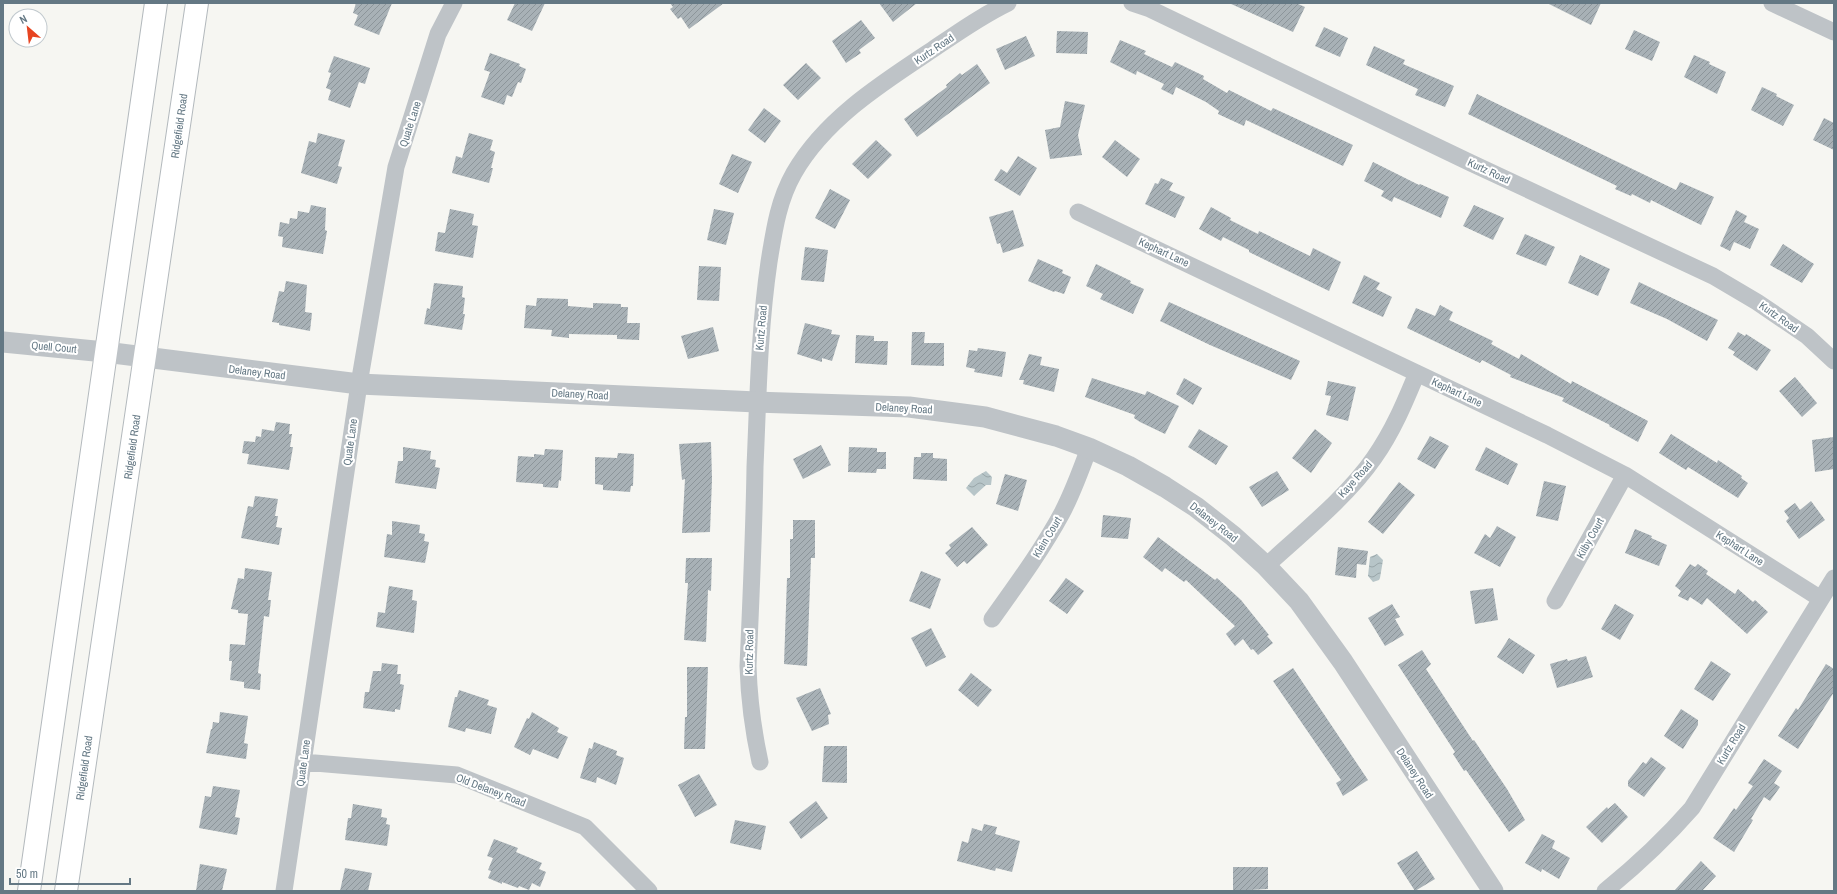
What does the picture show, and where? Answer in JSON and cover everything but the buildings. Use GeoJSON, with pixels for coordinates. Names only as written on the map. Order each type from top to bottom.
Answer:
{"type":"FeatureCollection","features":[{"type":"Feature","properties":{"kind":"main road"},"geometry":{"type":"LineString","coordinates":[[29,891],[156,3]]}},
{"type":"Feature","properties":{"kind":"main road","name":"Ridgefield Road"},"geometry":{"type":"LineString","coordinates":[[66,891],[197,3]]}},
{"type":"Feature","properties":{"kind":"street","name":"Quate Lane"},"geometry":{"type":"LineString","coordinates":[[284,891],[359,384],[396,167],[438,34],[454,3]]}},
{"type":"Feature","properties":{"kind":"street","name":"Kurtz Road"},"geometry":{"type":"LineString","coordinates":[[760,762],[752,728],[748,666],[759,353],[765,286],[775,220],[783,196],[794,172],[809,151],[832,126],[862,99],[887,80],[988,13],[1008,3]]}},
{"type":"Feature","properties":{"kind":"street","name":"Kurtz Road"},"geometry":{"type":"LineString","coordinates":[[1132,3],[1150,9],[1713,276],[1757,302],[1807,336],[1834,361]]}},
{"type":"Feature","properties":{"kind":"street"},"geometry":{"type":"LineString","coordinates":[[1772,3],[1834,32]]}},
{"type":"Feature","properties":{"kind":"street","name":"Kephart Lane"},"geometry":{"type":"LineString","coordinates":[[1078,212],[1547,435],[1625,475],[1821,599]]}},
{"type":"Feature","properties":{"kind":"street","name":"Quell Court"},"geometry":{"type":"LineString","coordinates":[[3,342],[105,352]]}},
{"type":"Feature","properties":{"kind":"street","name":"Delaney Road"},"geometry":{"type":"LineString","coordinates":[[105,352],[359,384],[757,402],[909,407],[947,411],[1022,426],[1089,448],[1128,466],[1183,499],[1233,536],[1266,566],[1299,601],[1343,662],[1493,891]]}},
{"type":"Feature","properties":{"kind":"street","name":"Kaye Road"},"geometry":{"type":"LineString","coordinates":[[1266,566],[1310,527],[1348,488],[1374,458],[1396,422],[1417,373]]}},
{"type":"Feature","properties":{"kind":"street","name":"Klein Court"},"geometry":{"type":"LineString","coordinates":[[992,619],[1028,568],[1062,514],[1077,481],[1089,448]]}},
{"type":"Feature","properties":{"kind":"street","name":"Kilby Court"},"geometry":{"type":"LineString","coordinates":[[1555,601],[1625,475]]}},
{"type":"Feature","properties":{"kind":"street","name":"Kurtz Road"},"geometry":{"type":"LineString","coordinates":[[1605,891],[1644,859],[1692,808],[1834,578]]}},
{"type":"Feature","properties":{"kind":"street","name":"Old Delaney Road"},"geometry":{"type":"LineString","coordinates":[[303,762],[457,775],[585,827],[649,891]]}},
{"type":"Feature","properties":{"kind":"water"},"geometry":{"type":"Polygon","coordinates":[[[986,471],[992,477],[991,485],[986,485],[974,496],[966,488],[974,478],[986,471]]]}},
{"type":"Feature","properties":{"kind":"water"},"geometry":{"type":"Polygon","coordinates":[[[1377,554],[1383,560],[1380,578],[1379,580],[1373,582],[1368,576],[1370,557],[1377,554]]]}}]}
